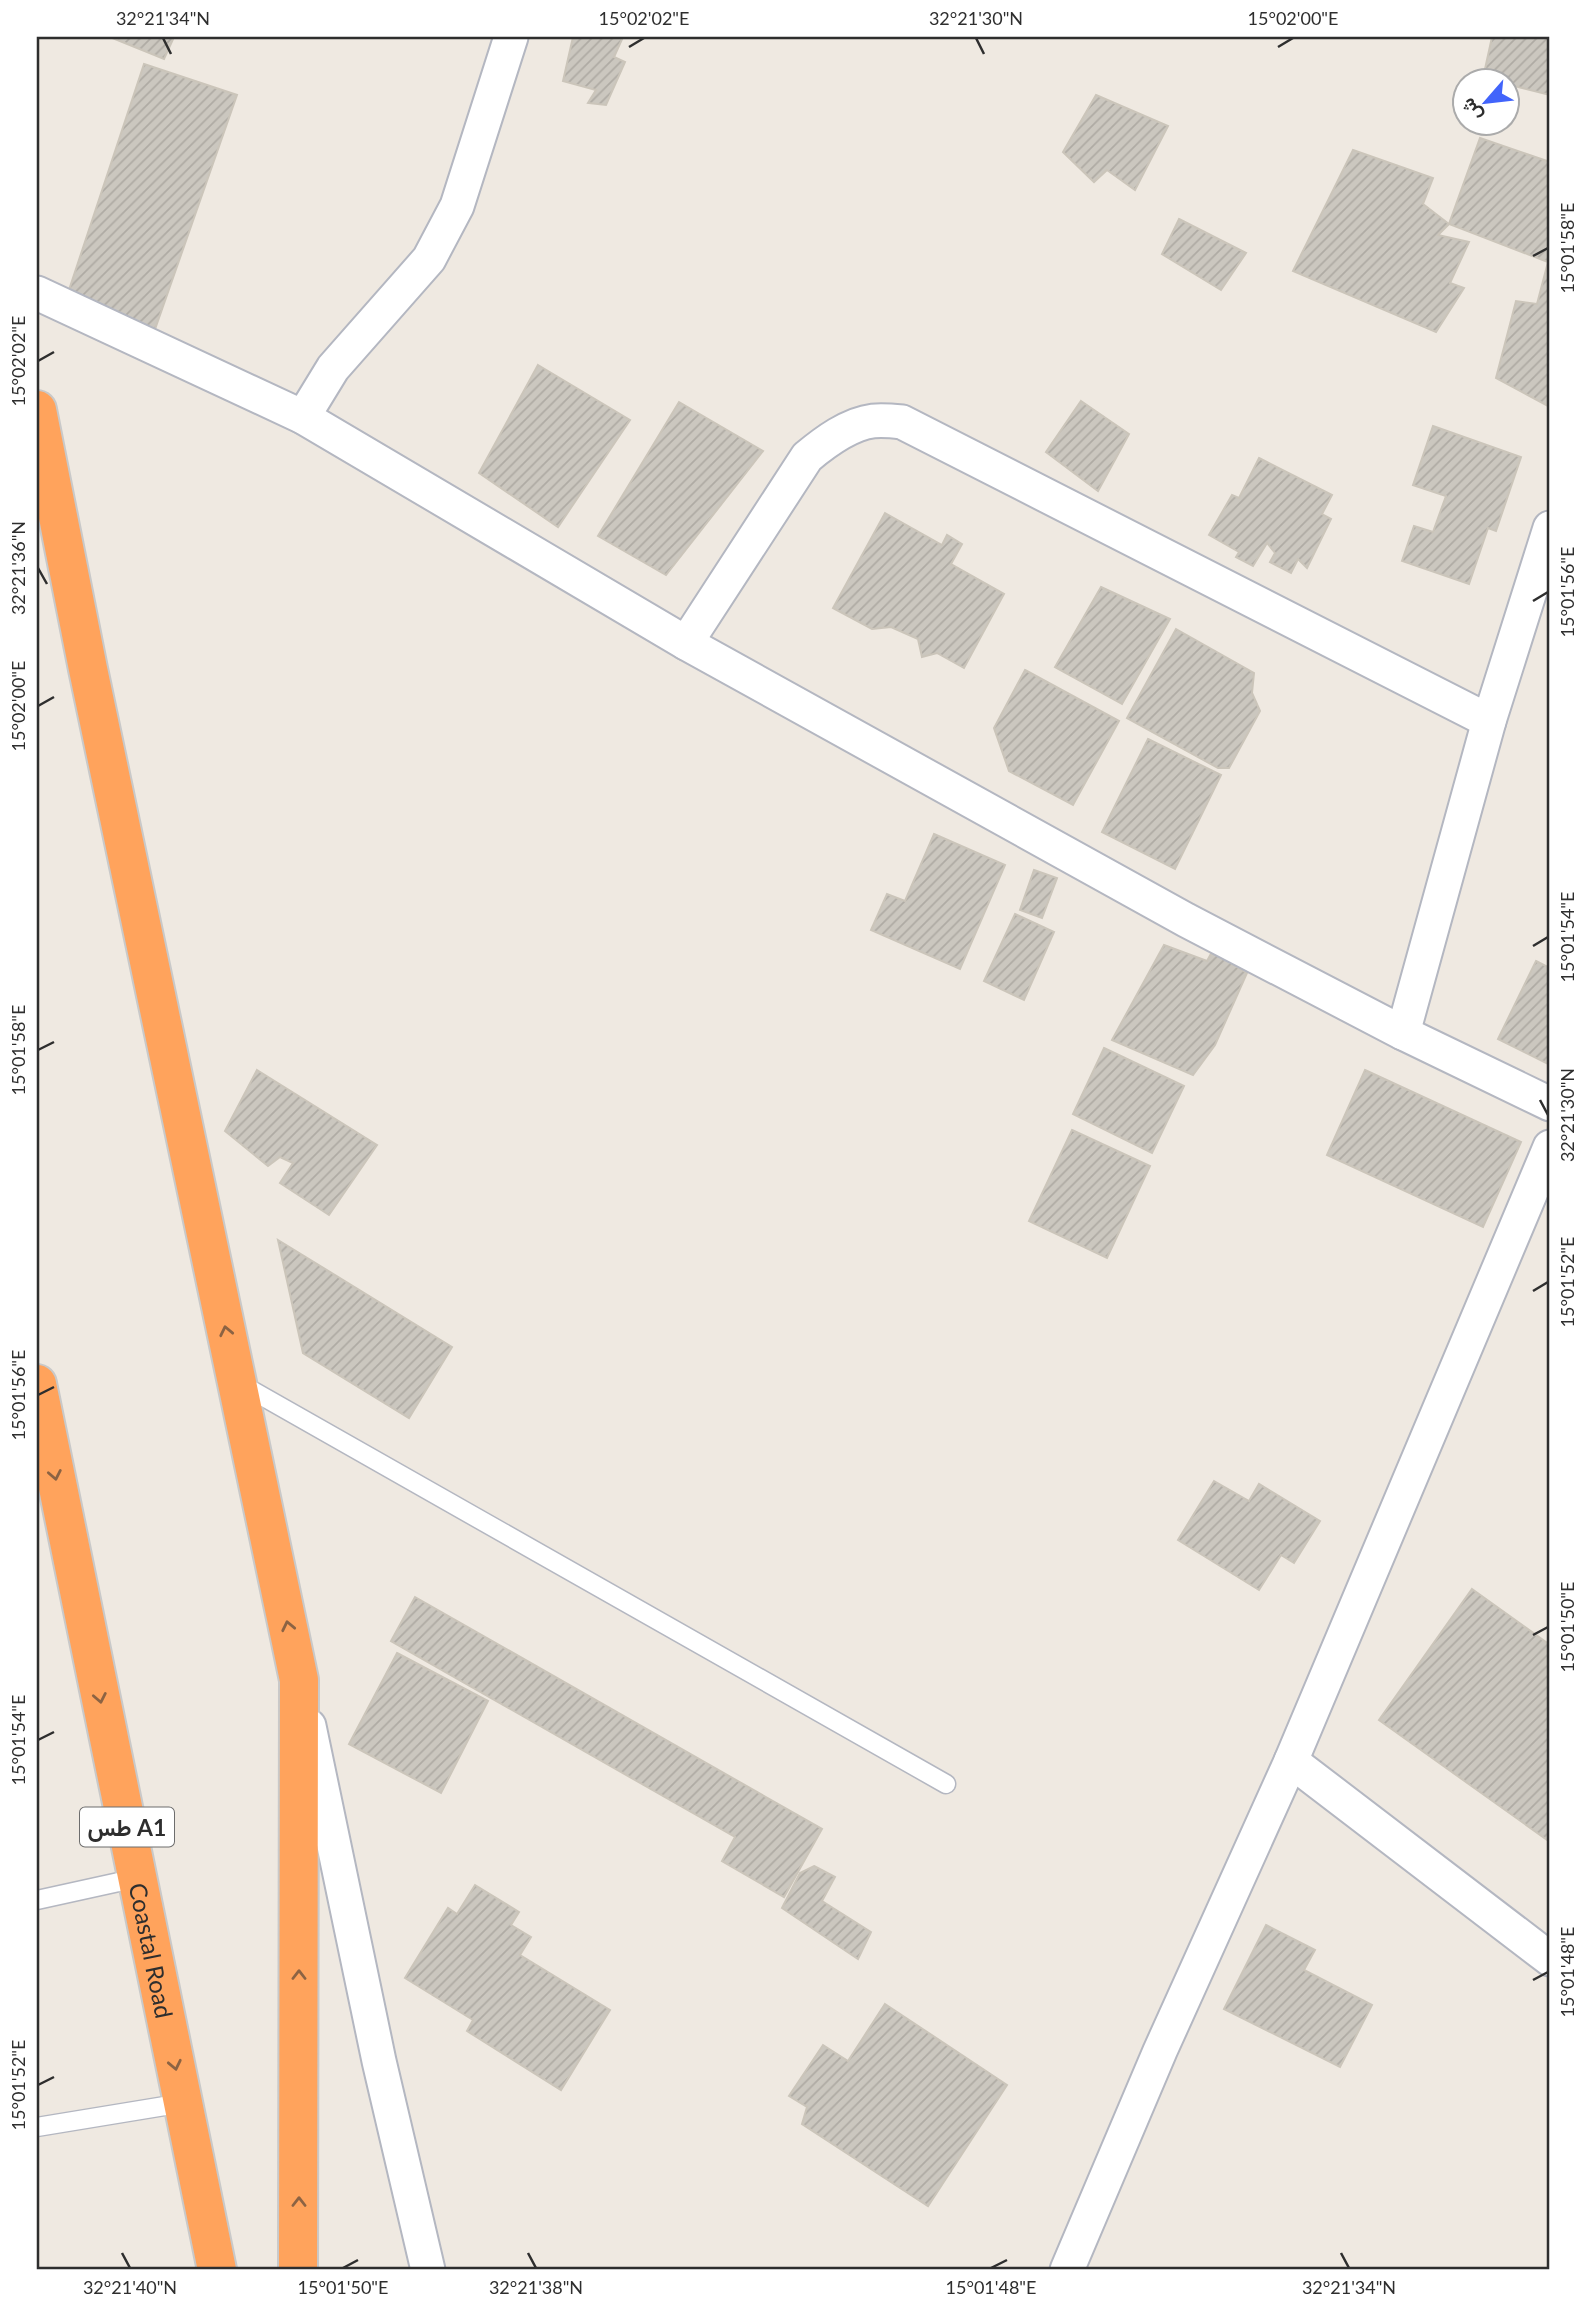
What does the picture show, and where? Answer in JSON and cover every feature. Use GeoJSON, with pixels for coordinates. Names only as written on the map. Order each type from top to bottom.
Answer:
{"type":"FeatureCollection","features":[{"type":"Feature","properties":{"kind":"highway"},"geometry":{"type":"LineString","coordinates":[[37,410],[88,669],[299,1679],[298,2270]]}},
{"type":"Feature","properties":{"kind":"highway","name":"Coastal Road"},"geometry":{"type":"LineString","coordinates":[[37,1384],[217,2270]]}},
{"type":"Feature","properties":{"kind":"street"},"geometry":{"type":"LineString","coordinates":[[303,417],[333,368],[429,259],[457,206],[511,37]]}},
{"type":"Feature","properties":{"kind":"street"},"geometry":{"type":"LineString","coordinates":[[37,293],[303,417],[686,643],[1186,920],[1550,1104]]}},
{"type":"Feature","properties":{"kind":"street"},"geometry":{"type":"LineString","coordinates":[[686,643],[807,457],[824,442],[850,429],[872,421],[902,422],[1489,721]]}},
{"type":"Feature","properties":{"kind":"street"},"geometry":{"type":"LineString","coordinates":[[1403,1032],[1489,721],[1550,528]]}},
{"type":"Feature","properties":{"kind":"street"},"geometry":{"type":"LineString","coordinates":[[1067,2270],[1160,2051],[1291,1761],[1550,1147]]}},
{"type":"Feature","properties":{"kind":"street"},"geometry":{"type":"LineString","coordinates":[[299,1679],[379,2061],[428,2270]]}},
{"type":"Feature","properties":{"kind":"street"},"geometry":{"type":"LineString","coordinates":[[1291,1761],[1550,1959]]}},
{"type":"Feature","properties":{"kind":"lane"},"geometry":{"type":"LineString","coordinates":[[237,1382],[946,1784]]}},
{"type":"Feature","properties":{"kind":"lane"},"geometry":{"type":"LineString","coordinates":[[37,1900],[137,1878]]}},
{"type":"Feature","properties":{"kind":"lane"},"geometry":{"type":"LineString","coordinates":[[37,2127],[183,2103]]}},
{"type":"Feature","properties":{"kind":"building"},"geometry":{"type":"Polygon","coordinates":[[[110,37],[174,37],[164,59],[110,37]]]}},
{"type":"Feature","properties":{"kind":"building"},"geometry":{"type":"Polygon","coordinates":[[[573,37],[623,37],[614,57],[625,62],[606,105],[588,103],[596,90],[563,81],[573,37]]]}},
{"type":"Feature","properties":{"kind":"building"},"geometry":{"type":"Polygon","coordinates":[[[1492,37],[1550,37],[1550,95],[1520,88],[1520,66],[1486,66],[1492,37]]]}},
{"type":"Feature","properties":{"kind":"building"},"geometry":{"type":"Polygon","coordinates":[[[144,64],[237,95],[154,332],[69,290],[144,64]]]}},
{"type":"Feature","properties":{"kind":"building"},"geometry":{"type":"Polygon","coordinates":[[[1096,95],[1168,126],[1135,190],[1107,170],[1094,182],[1063,152],[1096,95]]]}},
{"type":"Feature","properties":{"kind":"building"},"geometry":{"type":"Polygon","coordinates":[[[1480,138],[1550,162],[1550,407],[1496,378],[1516,301],[1537,304],[1548,262],[1449,224],[1480,138]]]}},
{"type":"Feature","properties":{"kind":"building"},"geometry":{"type":"Polygon","coordinates":[[[1353,150],[1433,178],[1423,204],[1449,224],[1438,235],[1469,242],[1450,283],[1464,288],[1436,332],[1293,271],[1353,150]]]}},
{"type":"Feature","properties":{"kind":"building"},"geometry":{"type":"Polygon","coordinates":[[[1179,219],[1246,253],[1221,290],[1162,254],[1179,219]]]}},
{"type":"Feature","properties":{"kind":"building"},"geometry":{"type":"Polygon","coordinates":[[[538,365],[630,420],[558,527],[479,473],[538,365]]]}},
{"type":"Feature","properties":{"kind":"building"},"geometry":{"type":"Polygon","coordinates":[[[1081,401],[1129,434],[1098,491],[1046,452],[1081,401]]]}},
{"type":"Feature","properties":{"kind":"building"},"geometry":{"type":"Polygon","coordinates":[[[679,402],[763,451],[666,575],[598,536],[679,402]]]}},
{"type":"Feature","properties":{"kind":"building"},"geometry":{"type":"Polygon","coordinates":[[[1433,426],[1521,457],[1496,531],[1488,528],[1469,584],[1402,561],[1414,526],[1433,532],[1446,496],[1413,485],[1433,426]]]}},
{"type":"Feature","properties":{"kind":"building"},"geometry":{"type":"Polygon","coordinates":[[[1259,458],[1332,495],[1322,514],[1331,519],[1307,568],[1298,559],[1291,573],[1270,562],[1275,553],[1267,543],[1253,566],[1236,557],[1239,552],[1209,535],[1232,495],[1239,498],[1259,458]]]}},
{"type":"Feature","properties":{"kind":"building"},"geometry":{"type":"Polygon","coordinates":[[[885,513],[942,545],[947,535],[962,544],[951,564],[1004,594],[964,668],[937,653],[922,657],[918,639],[891,627],[872,629],[833,608],[885,513]]]}},
{"type":"Feature","properties":{"kind":"building"},"geometry":{"type":"Polygon","coordinates":[[[1101,587],[1170,619],[1122,704],[1055,667],[1101,587]]]}},
{"type":"Feature","properties":{"kind":"building"},"geometry":{"type":"Polygon","coordinates":[[[1176,629],[1254,673],[1252,693],[1260,711],[1229,768],[1218,768],[1127,718],[1176,629]]]}},
{"type":"Feature","properties":{"kind":"building"},"geometry":{"type":"Polygon","coordinates":[[[1025,670],[1119,721],[1073,805],[1009,771],[994,728],[1025,670]]]}},
{"type":"Feature","properties":{"kind":"building"},"geometry":{"type":"Polygon","coordinates":[[[1148,739],[1221,775],[1175,869],[1102,832],[1148,739]]]}},
{"type":"Feature","properties":{"kind":"building"},"geometry":{"type":"Polygon","coordinates":[[[934,834],[1005,865],[960,969],[871,930],[887,894],[905,901],[934,834]]]}},
{"type":"Feature","properties":{"kind":"building"},"geometry":{"type":"Polygon","coordinates":[[[1034,870],[1057,878],[1042,918],[1020,910],[1034,870]]]}},
{"type":"Feature","properties":{"kind":"building"},"geometry":{"type":"Polygon","coordinates":[[[1015,914],[1054,932],[1024,1000],[984,981],[1015,914]]]}},
{"type":"Feature","properties":{"kind":"building"},"geometry":{"type":"Polygon","coordinates":[[[1164,945],[1207,961],[1212,952],[1247,973],[1215,1045],[1193,1075],[1112,1040],[1164,945]]]}},
{"type":"Feature","properties":{"kind":"building"},"geometry":{"type":"Polygon","coordinates":[[[1536,961],[1550,968],[1550,1065],[1498,1039],[1536,961]]]}},
{"type":"Feature","properties":{"kind":"building"},"geometry":{"type":"Polygon","coordinates":[[[1104,1048],[1184,1086],[1152,1153],[1073,1114],[1104,1048]]]}},
{"type":"Feature","properties":{"kind":"building"},"geometry":{"type":"Polygon","coordinates":[[[257,1070],[377,1145],[329,1215],[280,1183],[293,1163],[280,1157],[268,1166],[225,1131],[257,1070]]]}},
{"type":"Feature","properties":{"kind":"building"},"geometry":{"type":"Polygon","coordinates":[[[1365,1070],[1521,1142],[1483,1227],[1327,1155],[1365,1070]]]}},
{"type":"Feature","properties":{"kind":"building"},"geometry":{"type":"Polygon","coordinates":[[[1072,1130],[1150,1166],[1107,1258],[1029,1221],[1072,1130]]]}},
{"type":"Feature","properties":{"kind":"building"},"geometry":{"type":"Polygon","coordinates":[[[278,1240],[452,1347],[409,1418],[303,1353],[278,1240]]]}},
{"type":"Feature","properties":{"kind":"building"},"geometry":{"type":"Polygon","coordinates":[[[1214,1481],[1249,1501],[1259,1484],[1320,1521],[1294,1563],[1281,1555],[1259,1590],[1178,1540],[1214,1481]]]}},
{"type":"Feature","properties":{"kind":"building"},"geometry":{"type":"Polygon","coordinates":[[[1472,1589],[1550,1645],[1550,1842],[1379,1720],[1472,1589]]]}},
{"type":"Feature","properties":{"kind":"building"},"geometry":{"type":"Polygon","coordinates":[[[415,1597],[822,1829],[784,1897],[722,1861],[735,1837],[391,1641],[415,1597]]]}},
{"type":"Feature","properties":{"kind":"building"},"geometry":{"type":"Polygon","coordinates":[[[397,1653],[488,1701],[441,1793],[349,1744],[397,1653]]]}},
{"type":"Feature","properties":{"kind":"building"},"geometry":{"type":"Polygon","coordinates":[[[814,1866],[835,1877],[822,1901],[871,1932],[858,1959],[782,1908],[800,1873],[814,1866]]]}},
{"type":"Feature","properties":{"kind":"building"},"geometry":{"type":"Polygon","coordinates":[[[475,1885],[519,1912],[511,1925],[531,1937],[520,1955],[610,2010],[561,2090],[467,2031],[473,2020],[405,1978],[448,1908],[457,1914],[475,1885]]]}},
{"type":"Feature","properties":{"kind":"building"},"geometry":{"type":"Polygon","coordinates":[[[1266,1925],[1315,1950],[1304,1970],[1372,2005],[1340,2067],[1224,2009],[1266,1925]]]}},
{"type":"Feature","properties":{"kind":"building"},"geometry":{"type":"Polygon","coordinates":[[[885,2004],[1007,2085],[928,2206],[802,2124],[807,2107],[789,2096],[823,2045],[848,2061],[885,2004]]]}}]}
